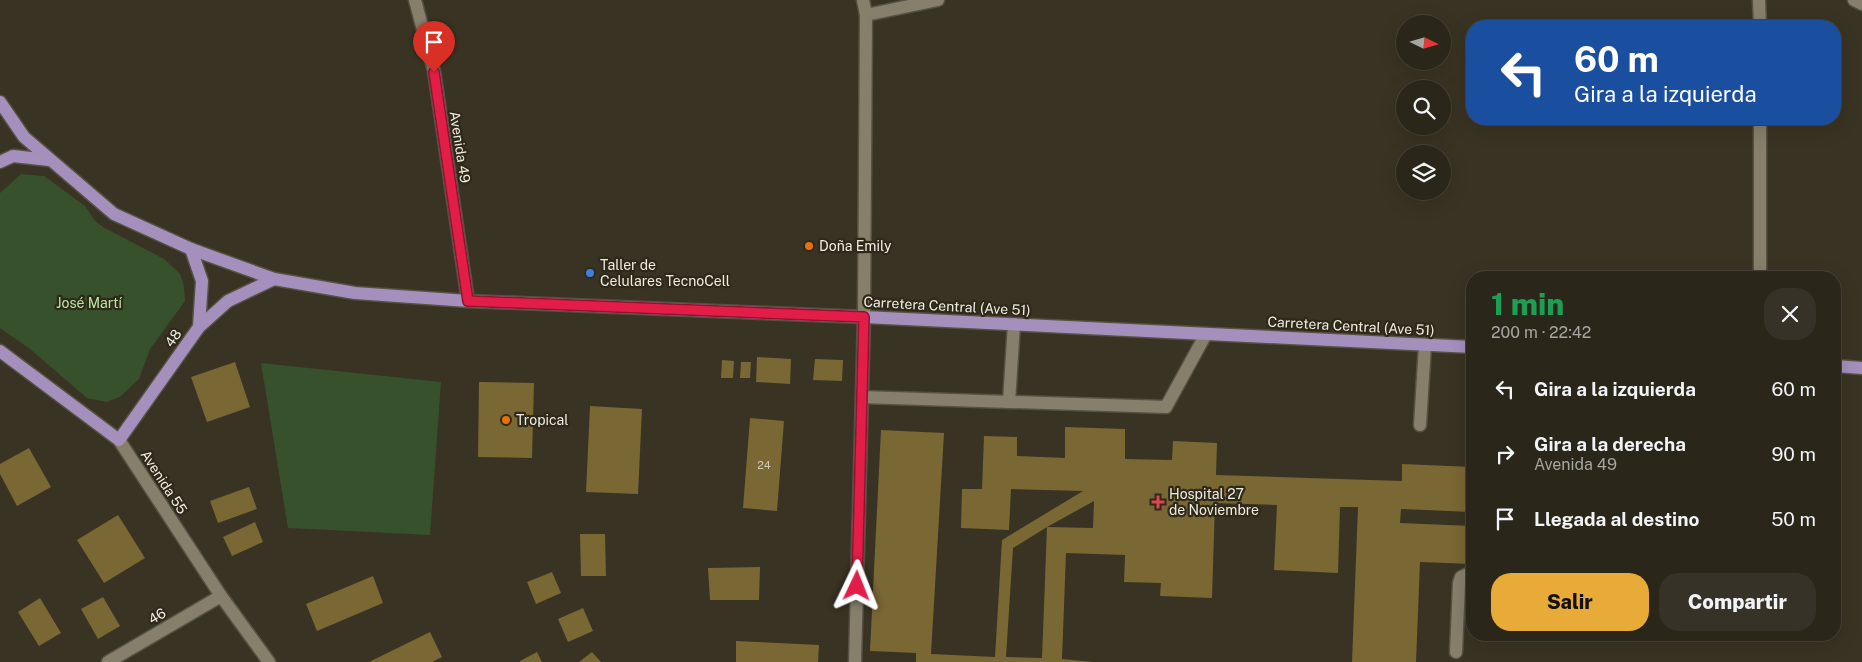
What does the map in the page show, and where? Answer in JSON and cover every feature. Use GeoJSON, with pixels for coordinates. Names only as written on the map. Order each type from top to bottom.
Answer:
{"type":"FeatureCollection","features":[{"type":"Feature","properties":{"kind":"main road","name":"Carretera Central (Ave 51)"},"geometry":{"type":"LineString","coordinates":[[0,102],[24,137],[114,214],[192,249],[274,279],[355,293],[468,301],[864,317],[1466,347]]}},
{"type":"Feature","properties":{"kind":"main road"},"geometry":{"type":"LineString","coordinates":[[0,162],[13,156],[49,160]]}},
{"type":"Feature","properties":{"kind":"main road"},"geometry":{"type":"LineString","coordinates":[[192,249],[202,281],[199,327]]}},
{"type":"Feature","properties":{"kind":"main road","name":"48"},"geometry":{"type":"LineString","coordinates":[[119,440],[199,327],[228,301],[274,279]]}},
{"type":"Feature","properties":{"kind":"main road","name":"Avenida 55"},"geometry":{"type":"LineString","coordinates":[[0,351],[119,440]]}},
{"type":"Feature","properties":{"kind":"main road"},"geometry":{"type":"LineString","coordinates":[[1841,366],[1862,368]]}},
{"type":"Feature","properties":{"kind":"street","name":"Avenida 49"},"geometry":{"type":"LineString","coordinates":[[415,0],[434,72],[468,301]]}},
{"type":"Feature","properties":{"kind":"street"},"geometry":{"type":"LineString","coordinates":[[855,662],[864,317],[866,15],[863,0]]}},
{"type":"Feature","properties":{"kind":"street"},"geometry":{"type":"LineString","coordinates":[[866,15],[938,0]]}},
{"type":"Feature","properties":{"kind":"street"},"geometry":{"type":"LineString","coordinates":[[1759,0],[1760,20]]}},
{"type":"Feature","properties":{"kind":"street"},"geometry":{"type":"LineString","coordinates":[[1854,0],[1862,4]]}},
{"type":"Feature","properties":{"kind":"street"},"geometry":{"type":"LineString","coordinates":[[1760,125],[1760,271]]}},
{"type":"Feature","properties":{"kind":"street"},"geometry":{"type":"LineString","coordinates":[[1009,402],[1014,324]]}},
{"type":"Feature","properties":{"kind":"street"},"geometry":{"type":"LineString","coordinates":[[862,397],[1166,407],[1206,334]]}},
{"type":"Feature","properties":{"kind":"street"},"geometry":{"type":"LineString","coordinates":[[1420,425],[1425,345]]}},
{"type":"Feature","properties":{"kind":"street","name":"Avenida 55"},"geometry":{"type":"LineString","coordinates":[[119,440],[221,596],[269,662]]}},
{"type":"Feature","properties":{"kind":"street"},"geometry":{"type":"LineString","coordinates":[[1456,652],[1459,583],[1461,577],[1466,575]]}},
{"type":"Feature","properties":{"kind":"street","name":"46"},"geometry":{"type":"LineString","coordinates":[[108,662],[221,596]]}},
{"type":"Feature","properties":{"kind":"green space","name":"José Martí"},"geometry":{"type":"Polygon","coordinates":[[[21,174],[44,176],[85,206],[95,221],[103,227],[164,259],[180,274],[184,286],[185,301],[150,349],[139,379],[120,397],[106,402],[87,398],[30,349],[0,328],[0,193],[21,174]]]}},
{"type":"Feature","properties":{"kind":"green space"},"geometry":{"type":"Polygon","coordinates":[[[261,363],[441,382],[430,535],[288,528],[261,363]]]}},
{"type":"Feature","properties":{"kind":"building"},"geometry":{"type":"Polygon","coordinates":[[[757,357],[791,359],[790,384],[756,382],[757,357]]]}},
{"type":"Feature","properties":{"kind":"building"},"geometry":{"type":"Polygon","coordinates":[[[815,359],[843,360],[842,381],[813,380],[815,359]]]}},
{"type":"Feature","properties":{"kind":"building"},"geometry":{"type":"Polygon","coordinates":[[[722,360],[734,361],[733,378],[721,378],[722,360]]]}},
{"type":"Feature","properties":{"kind":"building"},"geometry":{"type":"Polygon","coordinates":[[[235,362],[250,407],[207,422],[191,377],[235,362]]]}},
{"type":"Feature","properties":{"kind":"building"},"geometry":{"type":"Polygon","coordinates":[[[741,362],[751,362],[750,378],[740,378],[741,362]]]}},
{"type":"Feature","properties":{"kind":"building","name":"Tropical"},"geometry":{"type":"Polygon","coordinates":[[[479,382],[534,383],[532,458],[478,457],[479,382]]]}},
{"type":"Feature","properties":{"kind":"building"},"geometry":{"type":"Polygon","coordinates":[[[590,406],[642,409],[638,494],[586,492],[590,406]]]}},
{"type":"Feature","properties":{"kind":"building"},"geometry":{"type":"Polygon","coordinates":[[[750,418],[784,421],[777,511],[743,508],[750,418]]]}},
{"type":"Feature","properties":{"kind":"building"},"geometry":{"type":"Polygon","coordinates":[[[1065,427],[1125,429],[1125,459],[1172,460],[1173,441],[1217,443],[1216,475],[1402,481],[1402,464],[1466,467],[1466,512],[1401,509],[1400,523],[1466,526],[1466,564],[1420,562],[1416,662],[1352,662],[1358,507],[1340,507],[1338,573],[1274,570],[1277,505],[1215,503],[1212,598],[1160,596],[1161,583],[1124,582],[1125,555],[1066,553],[1062,659],[1093,662],[916,662],[916,653],[870,651],[881,430],[944,433],[931,654],[995,657],[1002,540],[1083,491],[1011,489],[1009,530],[961,528],[962,489],[982,489],[984,436],[1017,437],[1017,456],[1065,458],[1065,427]],[[1094,501],[1047,527],[1093,528],[1094,501]],[[1047,527],[1013,548],[1006,657],[1042,658],[1047,527]]]}},
{"type":"Feature","properties":{"kind":"building"},"geometry":{"type":"Polygon","coordinates":[[[29,448],[51,487],[17,506],[0,474],[0,464],[29,448]]]}},
{"type":"Feature","properties":{"kind":"building"},"geometry":{"type":"Polygon","coordinates":[[[249,487],[257,509],[218,523],[210,501],[249,487]]]}},
{"type":"Feature","properties":{"kind":"building"},"geometry":{"type":"Polygon","coordinates":[[[118,515],[145,558],[104,583],[77,540],[118,515]]]}},
{"type":"Feature","properties":{"kind":"building"},"geometry":{"type":"Polygon","coordinates":[[[255,522],[263,542],[232,556],[223,537],[255,522]]]}},
{"type":"Feature","properties":{"kind":"building"},"geometry":{"type":"Polygon","coordinates":[[[580,534],[605,534],[606,576],[581,576],[580,534]]]}},
{"type":"Feature","properties":{"kind":"building"},"geometry":{"type":"Polygon","coordinates":[[[760,567],[759,600],[710,600],[708,568],[760,567]]]}},
{"type":"Feature","properties":{"kind":"building"},"geometry":{"type":"Polygon","coordinates":[[[552,572],[561,593],[536,604],[527,582],[552,572]]]}},
{"type":"Feature","properties":{"kind":"building"},"geometry":{"type":"Polygon","coordinates":[[[373,576],[383,603],[317,631],[306,604],[373,576]]]}},
{"type":"Feature","properties":{"kind":"building"},"geometry":{"type":"Polygon","coordinates":[[[103,597],[120,626],[98,639],[81,609],[103,597]]]}},
{"type":"Feature","properties":{"kind":"building"},"geometry":{"type":"Polygon","coordinates":[[[40,598],[61,633],[39,646],[18,612],[40,598]]]}},
{"type":"Feature","properties":{"kind":"building"},"geometry":{"type":"Polygon","coordinates":[[[583,608],[593,631],[568,642],[558,619],[583,608]]]}},
{"type":"Feature","properties":{"kind":"building"},"geometry":{"type":"Polygon","coordinates":[[[430,632],[442,657],[432,662],[369,662],[430,632]]]}},
{"type":"Feature","properties":{"kind":"building"},"geometry":{"type":"Polygon","coordinates":[[[736,641],[819,645],[818,662],[736,662],[736,641]]]}},
{"type":"Feature","properties":{"kind":"building"},"geometry":{"type":"Polygon","coordinates":[[[537,652],[542,662],[520,662],[520,661],[537,652]]]}},
{"type":"Feature","properties":{"kind":"building"},"geometry":{"type":"Polygon","coordinates":[[[592,652],[601,662],[579,662],[592,652]]]}},
{"type":"Feature","properties":{"kind":"place","name":"Doña Emily"},"geometry":{"type":"Point","coordinates":[809,246]}},
{"type":"Feature","properties":{"kind":"place","name":"Taller de Celulares TecnoCell"},"geometry":{"type":"Point","coordinates":[590,273]}},
{"type":"Feature","properties":{"kind":"place","name":"Tropical"},"geometry":{"type":"Point","coordinates":[506,420]}},
{"type":"Feature","properties":{"kind":"place","name":"Hospital 27 de Noviembre"},"geometry":{"type":"Point","coordinates":[1158,502]}},
{"type":"Feature","properties":{"kind":"route"},"geometry":{"type":"LineString","coordinates":[[434,72],[468,301],[864,317],[857,586]]}}]}
